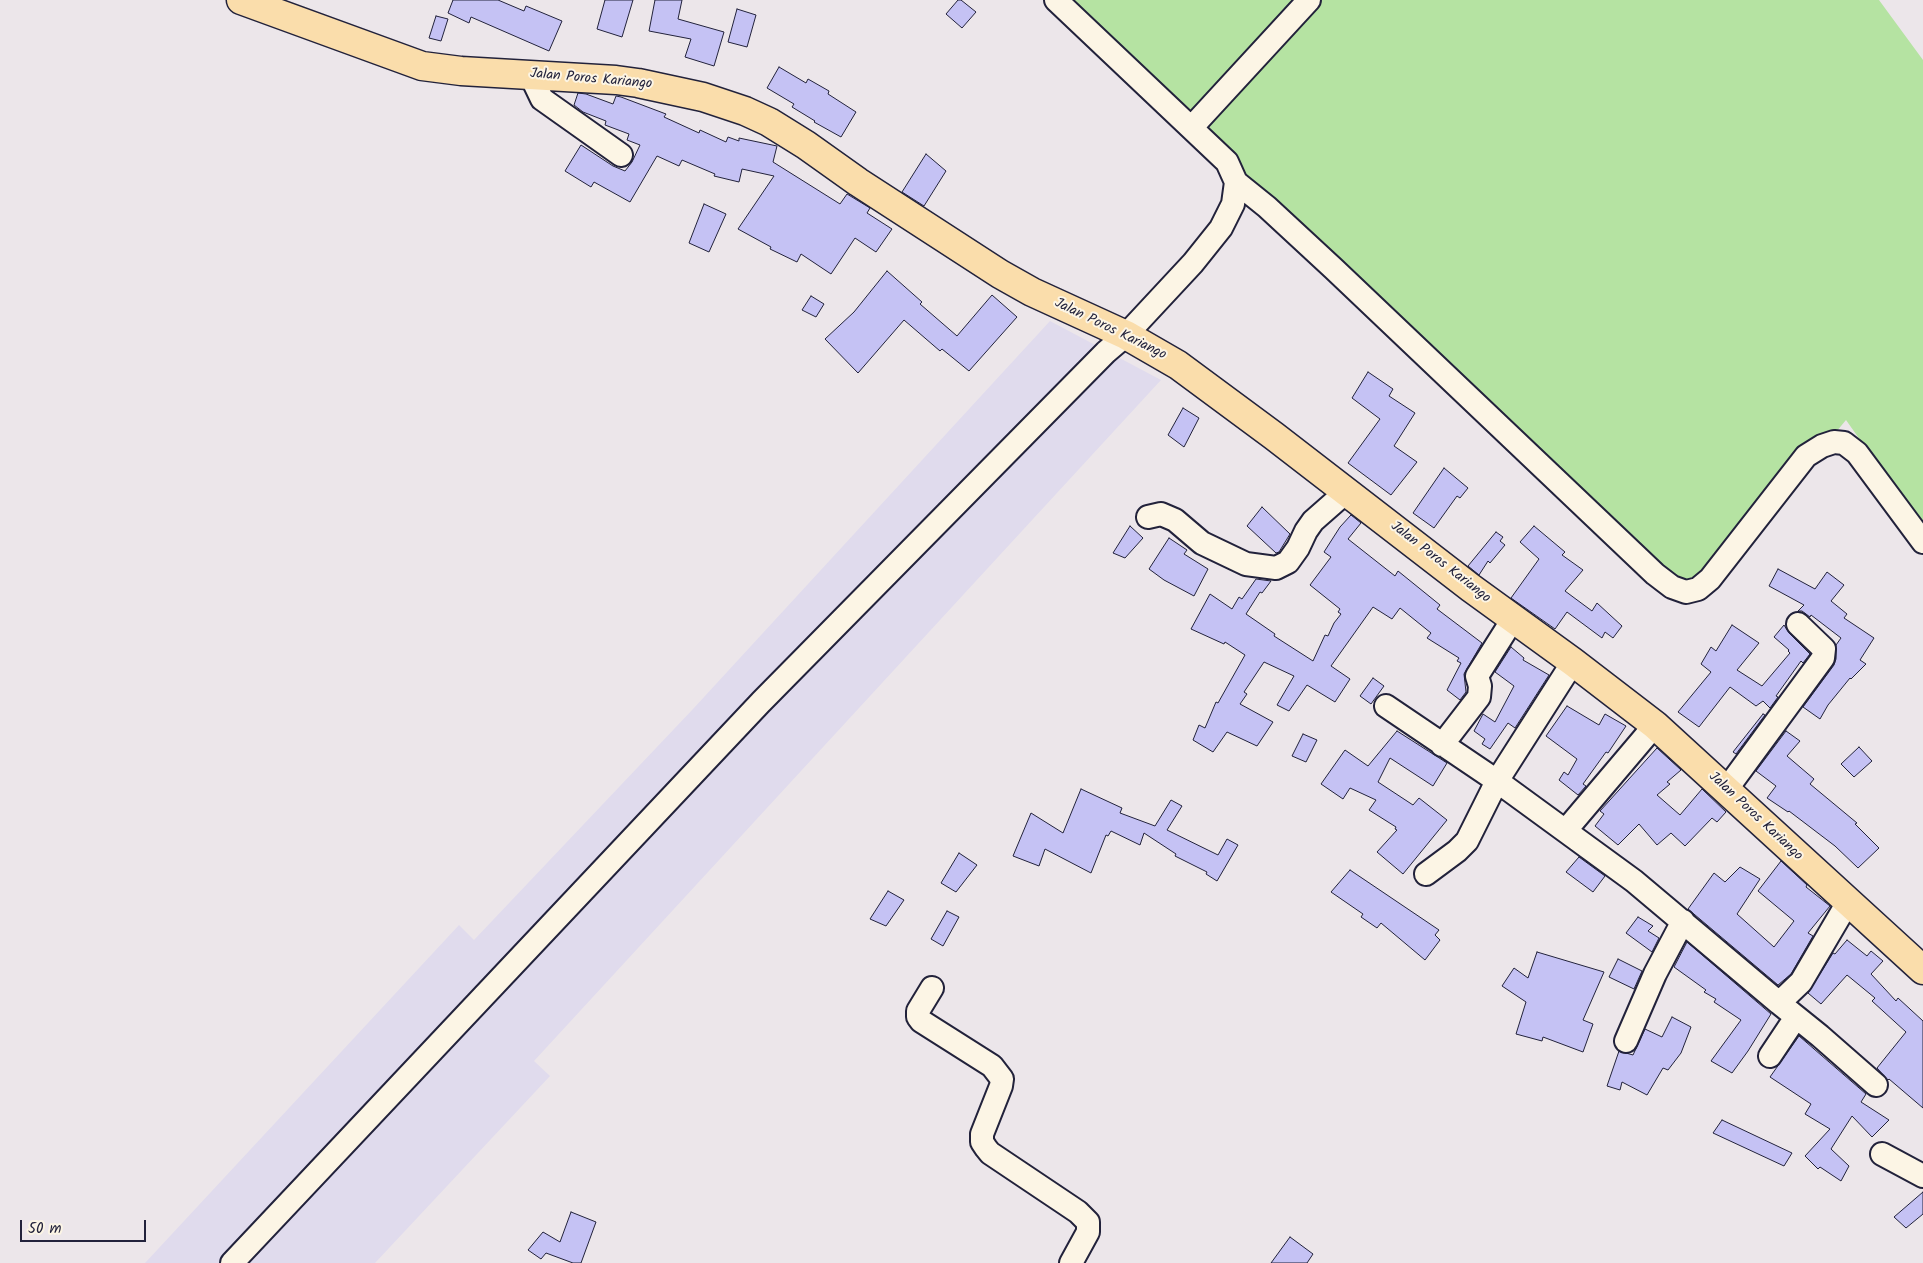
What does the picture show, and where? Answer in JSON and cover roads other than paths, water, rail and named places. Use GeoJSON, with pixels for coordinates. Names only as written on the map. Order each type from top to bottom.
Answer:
{"type":"FeatureCollection","features":[{"type":"Feature","properties":{"kind":"main road","name":"Jalan Poros Kariango"},"geometry":{"type":"LineString","coordinates":[[241,0],[422,66],[460,71],[530,74],[638,83],[704,97],[762,118],[806,145],[858,182],[1000,274],[1032,292],[1126,335],[1178,364],[1655,725],[1923,970]]}},
{"type":"Feature","properties":{"kind":"street"},"geometry":{"type":"LineString","coordinates":[[1056,0],[1227,162],[1236,182],[1267,207],[1334,269],[1655,574],[1672,587],[1686,592],[1698,589],[1710,579],[1806,456],[1822,446],[1834,442],[1844,443],[1857,453],[1923,542]]}},
{"type":"Feature","properties":{"kind":"street"},"geometry":{"type":"LineString","coordinates":[[1192,127],[1309,0]]}},
{"type":"Feature","properties":{"kind":"street"},"geometry":{"type":"LineString","coordinates":[[530,74],[542,99],[621,155]]}},
{"type":"Feature","properties":{"kind":"street"},"geometry":{"type":"LineString","coordinates":[[232,1263],[761,702],[1106,352],[1126,335],[1193,263],[1221,228],[1233,204],[1236,182]]}},
{"type":"Feature","properties":{"kind":"street"},"geometry":{"type":"LineString","coordinates":[[1148,517],[1161,514],[1174,520],[1202,543],[1246,564],[1276,568],[1288,562],[1313,521],[1346,492]]}},
{"type":"Feature","properties":{"kind":"street"},"geometry":{"type":"LineString","coordinates":[[1442,745],[1479,697],[1480,686],[1477,676],[1513,619]]}},
{"type":"Feature","properties":{"kind":"street"},"geometry":{"type":"LineString","coordinates":[[1726,790],[1822,658],[1824,649],[1798,624]]}},
{"type":"Feature","properties":{"kind":"street"},"geometry":{"type":"LineString","coordinates":[[1426,874],[1457,852],[1467,841],[1497,781],[1573,662]]}},
{"type":"Feature","properties":{"kind":"street"},"geometry":{"type":"LineString","coordinates":[[1386,706],[1497,781],[1634,881],[1876,1085]]}},
{"type":"Feature","properties":{"kind":"street"},"geometry":{"type":"LineString","coordinates":[[1566,830],[1655,725]]}},
{"type":"Feature","properties":{"kind":"street"},"geometry":{"type":"LineString","coordinates":[[1770,1056],[1801,982],[1848,902]]}},
{"type":"Feature","properties":{"kind":"street"},"geometry":{"type":"LineString","coordinates":[[1626,1041],[1655,974],[1683,921]]}},
{"type":"Feature","properties":{"kind":"street"},"geometry":{"type":"LineString","coordinates":[[932,988],[918,1011],[918,1017],[921,1021],[992,1066],[1002,1079],[1002,1086],[982,1134],[982,1142],[990,1153],[1078,1212],[1088,1222],[1088,1232],[1071,1263]]}},
{"type":"Feature","properties":{"kind":"street"},"geometry":{"type":"LineString","coordinates":[[1882,1154],[1923,1176]]}}]}
